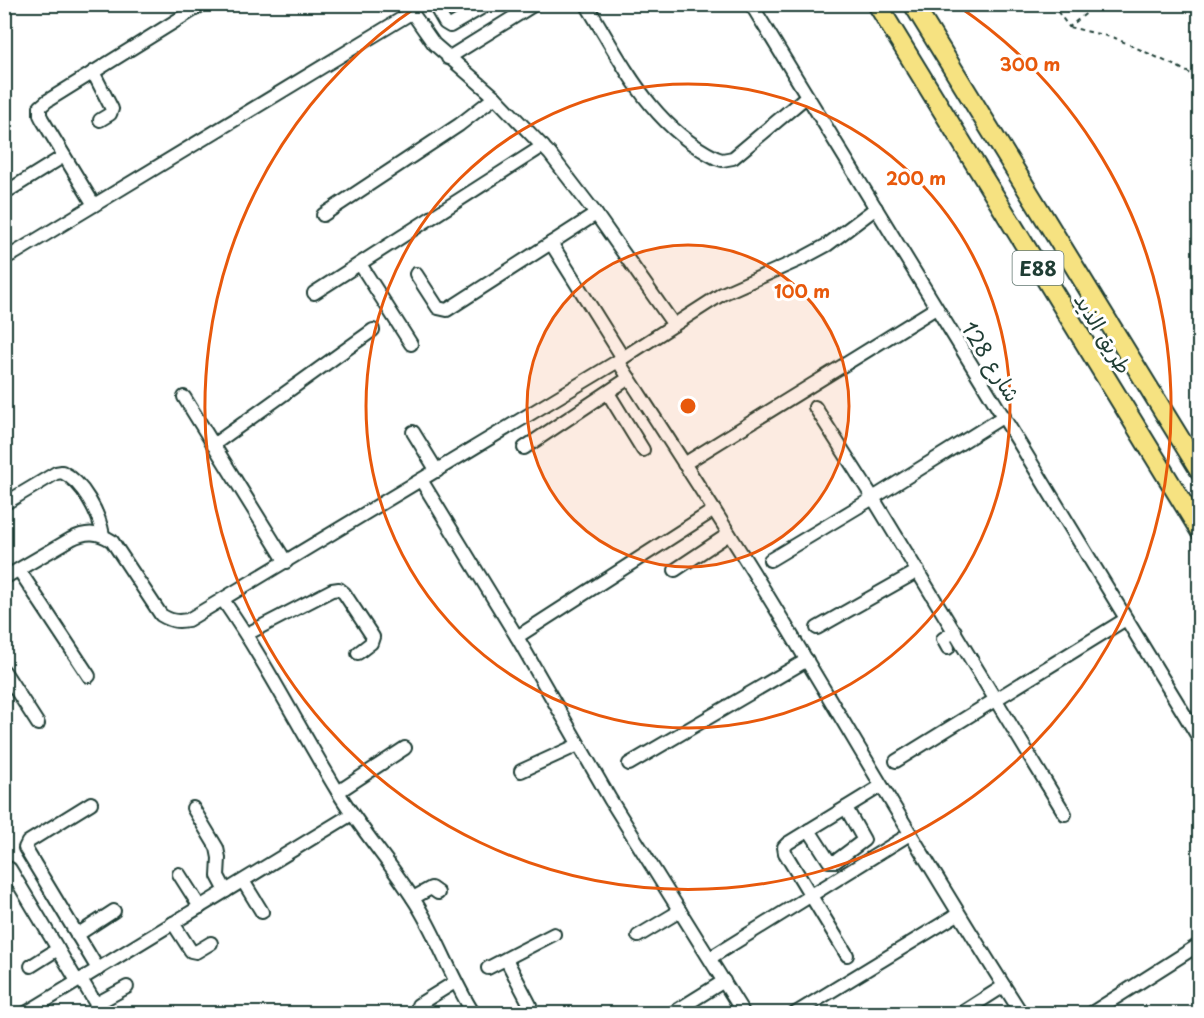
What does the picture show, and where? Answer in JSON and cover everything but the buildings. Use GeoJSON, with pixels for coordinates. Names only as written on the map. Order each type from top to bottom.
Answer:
{"type":"FeatureCollection","features":[{"type":"Feature","properties":{"kind":"highway","name":"طريق الذيد"},"geometry":{"type":"LineString","coordinates":[[877,4],[1200,531]]}},
{"type":"Feature","properties":{"kind":"highway","name":"طريق الذيد"},"geometry":{"type":"LineString","coordinates":[[913,4],[1200,471]]}},
{"type":"Feature","properties":{"kind":"street"},"geometry":{"type":"LineString","coordinates":[[94,205],[42,119],[40,107],[203,4]]}},
{"type":"Feature","properties":{"kind":"street"},"geometry":{"type":"LineString","coordinates":[[434,4],[445,23],[450,26],[488,4]]}},
{"type":"Feature","properties":{"kind":"street"},"geometry":{"type":"LineString","coordinates":[[448,58],[535,4]]}},
{"type":"Feature","properties":{"kind":"street"},"geometry":{"type":"LineString","coordinates":[[586,4],[654,111],[682,138],[716,158],[722,160],[733,158],[807,96]]}},
{"type":"Feature","properties":{"kind":"street","name":"شارع 128"},"geometry":{"type":"LineString","coordinates":[[751,4],[1200,740]]}},
{"type":"Feature","properties":{"kind":"street"},"geometry":{"type":"LineString","coordinates":[[4,258],[94,205],[408,9],[434,44],[495,96],[543,146],[596,214],[674,325]]}},
{"type":"Feature","properties":{"kind":"street"},"geometry":{"type":"LineString","coordinates":[[93,72],[112,109],[110,114],[100,120]]}},
{"type":"Feature","properties":{"kind":"street"},"geometry":{"type":"LineString","coordinates":[[323,215],[459,125],[495,96]]}},
{"type":"Feature","properties":{"kind":"street"},"geometry":{"type":"LineString","coordinates":[[314,293],[543,146]]}},
{"type":"Feature","properties":{"kind":"street"},"geometry":{"type":"LineString","coordinates":[[12,189],[64,156]]}},
{"type":"Feature","properties":{"kind":"street"},"geometry":{"type":"LineString","coordinates":[[6,575],[82,534],[103,535],[119,550],[161,615],[179,622],[188,620],[621,359],[722,294],[827,245],[876,208]]}},
{"type":"Feature","properties":{"kind":"street"},"geometry":{"type":"LineString","coordinates":[[416,274],[438,308],[447,310],[596,214]]}},
{"type":"Feature","properties":{"kind":"street"},"geometry":{"type":"LineString","coordinates":[[551,243],[621,359],[629,378],[807,660],[958,914],[1022,1014]]}},
{"type":"Feature","properties":{"kind":"street"},"geometry":{"type":"LineString","coordinates":[[360,264],[411,344]]}},
{"type":"Feature","properties":{"kind":"street"},"geometry":{"type":"LineString","coordinates":[[684,464],[936,308]]}},
{"type":"Feature","properties":{"kind":"street"},"geometry":{"type":"LineString","coordinates":[[213,445],[373,330]]}},
{"type":"Feature","properties":{"kind":"street"},"geometry":{"type":"LineString","coordinates":[[524,448],[629,378]]}},
{"type":"Feature","properties":{"kind":"street"},"geometry":{"type":"LineString","coordinates":[[608,393],[643,450]]}},
{"type":"Feature","properties":{"kind":"street"},"geometry":{"type":"LineString","coordinates":[[184,397],[286,562]]}},
{"type":"Feature","properties":{"kind":"street"},"geometry":{"type":"LineString","coordinates":[[814,407],[873,498],[1065,814]]}},
{"type":"Feature","properties":{"kind":"street"},"geometry":{"type":"LineString","coordinates":[[770,560],[1004,416]]}},
{"type":"Feature","properties":{"kind":"street"},"geometry":{"type":"LineString","coordinates":[[413,432],[437,471]]}},
{"type":"Feature","properties":{"kind":"street"},"geometry":{"type":"LineString","coordinates":[[4,504],[56,473],[62,472],[75,482],[92,506],[103,535]]}},
{"type":"Feature","properties":{"kind":"street"},"geometry":{"type":"LineString","coordinates":[[421,480],[517,637],[578,745],[744,1014]]}},
{"type":"Feature","properties":{"kind":"street"},"geometry":{"type":"LineString","coordinates":[[517,637],[714,510]]}},
{"type":"Feature","properties":{"kind":"street"},"geometry":{"type":"LineString","coordinates":[[675,570],[729,534]]}},
{"type":"Feature","properties":{"kind":"street"},"geometry":{"type":"LineString","coordinates":[[19,570],[89,676]]}},
{"type":"Feature","properties":{"kind":"street"},"geometry":{"type":"LineString","coordinates":[[817,628],[918,571]]}},
{"type":"Feature","properties":{"kind":"street"},"geometry":{"type":"LineString","coordinates":[[246,634],[332,590],[339,589],[373,637],[371,643],[358,653]]}},
{"type":"Feature","properties":{"kind":"street"},"geometry":{"type":"LineString","coordinates":[[223,600],[246,634],[352,814],[413,898],[435,936],[455,982],[472,1013]]}},
{"type":"Feature","properties":{"kind":"street"},"geometry":{"type":"LineString","coordinates":[[896,761],[1126,619]]}},
{"type":"Feature","properties":{"kind":"street"},"geometry":{"type":"LineString","coordinates":[[948,648],[943,639],[955,631]]}},
{"type":"Feature","properties":{"kind":"street"},"geometry":{"type":"LineString","coordinates":[[629,764],[807,660]]}},
{"type":"Feature","properties":{"kind":"street"},"geometry":{"type":"LineString","coordinates":[[4,671],[38,724]]}},
{"type":"Feature","properties":{"kind":"street"},"geometry":{"type":"LineString","coordinates":[[521,771],[578,745]]}},
{"type":"Feature","properties":{"kind":"street"},"geometry":{"type":"LineString","coordinates":[[338,792],[405,748]]}},
{"type":"Feature","properties":{"kind":"street"},"geometry":{"type":"LineString","coordinates":[[847,955],[784,850],[785,845],[882,786]]}},
{"type":"Feature","properties":{"kind":"street"},"geometry":{"type":"LineString","coordinates":[[91,803],[25,845],[98,969]]}},
{"type":"Feature","properties":{"kind":"street"},"geometry":{"type":"LineString","coordinates":[[193,808],[217,848],[218,876],[226,891]]}},
{"type":"Feature","properties":{"kind":"street"},"geometry":{"type":"LineString","coordinates":[[809,830],[829,861],[836,861],[864,840],[846,808]]}},
{"type":"Feature","properties":{"kind":"street"},"geometry":{"type":"LineString","coordinates":[[24,1014],[352,814]]}},
{"type":"Feature","properties":{"kind":"street"},"geometry":{"type":"LineString","coordinates":[[710,958],[910,834]]}},
{"type":"Feature","properties":{"kind":"street"},"geometry":{"type":"LineString","coordinates":[[4,866],[10,869],[58,949],[99,1009],[127,987]]}},
{"type":"Feature","properties":{"kind":"street"},"geometry":{"type":"LineString","coordinates":[[179,874],[200,907]]}},
{"type":"Feature","properties":{"kind":"street"},"geometry":{"type":"LineString","coordinates":[[243,881],[262,912]]}},
{"type":"Feature","properties":{"kind":"street"},"geometry":{"type":"LineString","coordinates":[[413,898],[431,888],[438,893]]}},
{"type":"Feature","properties":{"kind":"street"},"geometry":{"type":"LineString","coordinates":[[77,935],[114,911]]}},
{"type":"Feature","properties":{"kind":"street"},"geometry":{"type":"LineString","coordinates":[[638,936],[680,911]]}},
{"type":"Feature","properties":{"kind":"street"},"geometry":{"type":"LineString","coordinates":[[794,1014],[958,914]]}},
{"type":"Feature","properties":{"kind":"street"},"geometry":{"type":"LineString","coordinates":[[173,923],[191,951],[198,951],[211,943]]}},
{"type":"Feature","properties":{"kind":"street"},"geometry":{"type":"LineString","coordinates":[[488,968],[554,934]]}},
{"type":"Feature","properties":{"kind":"street"},"geometry":{"type":"LineString","coordinates":[[1089,1014],[1200,944]]}},
{"type":"Feature","properties":{"kind":"street"},"geometry":{"type":"LineString","coordinates":[[31,966],[58,949]]}},
{"type":"Feature","properties":{"kind":"street"},"geometry":{"type":"LineString","coordinates":[[506,958],[530,1005],[529,1014]]}},
{"type":"Feature","properties":{"kind":"street"},"geometry":{"type":"LineString","coordinates":[[671,1014],[724,981]]}},
{"type":"Feature","properties":{"kind":"street"},"geometry":{"type":"LineString","coordinates":[[418,1005],[455,982]]}},
{"type":"Feature","properties":{"kind":"street"},"geometry":{"type":"LineString","coordinates":[[960,1014],[1004,986]]}},
{"type":"Feature","properties":{"kind":"path"},"geometry":{"type":"LineString","coordinates":[[1052,4],[1069,27],[1115,38],[1200,79]]}},
{"type":"Feature","properties":{"kind":"path"},"geometry":{"type":"LineString","coordinates":[[1069,27],[1098,4]]}}]}
